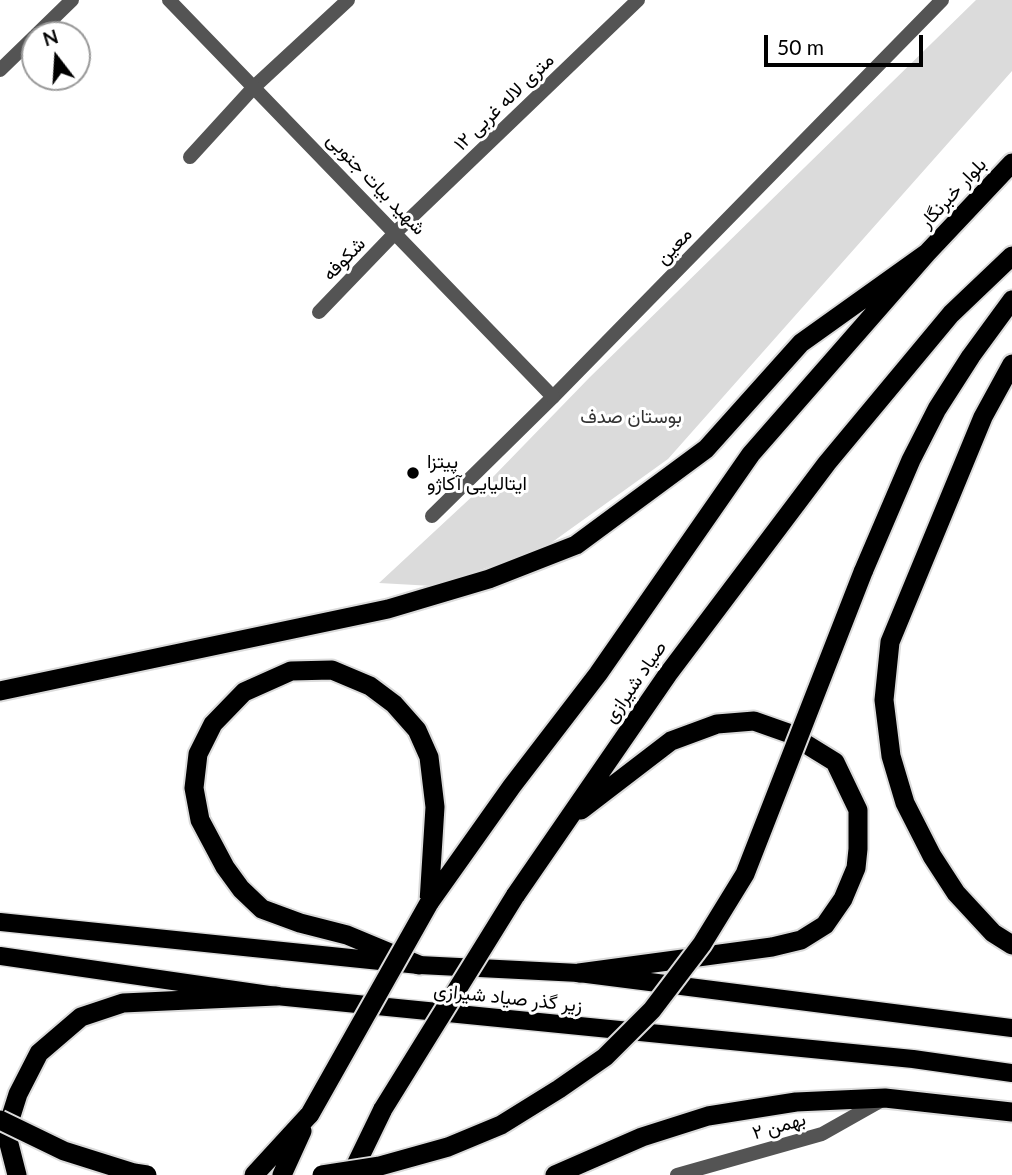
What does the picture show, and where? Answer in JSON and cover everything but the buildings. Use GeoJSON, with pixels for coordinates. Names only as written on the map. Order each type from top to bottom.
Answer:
{"type":"FeatureCollection","features":[{"type":"Feature","properties":{"kind":"highway","name":"بلوار خبرنگار"},"geometry":{"type":"LineString","coordinates":[[927,253],[1012,163]]}},
{"type":"Feature","properties":{"kind":"highway"},"geometry":{"type":"LineString","coordinates":[[0,691],[388,609],[489,579],[576,545],[706,449],[801,343],[927,253]]}},
{"type":"Feature","properties":{"kind":"highway","name":"صیاد شیرازی"},"geometry":{"type":"LineString","coordinates":[[282,1175],[310,1114],[429,903],[512,786],[598,674],[751,454],[927,253]]}},
{"type":"Feature","properties":{"kind":"highway","name":"صیاد شیرازی"},"geometry":{"type":"LineString","coordinates":[[351,1175],[383,1109],[515,897],[668,674],[827,463],[951,314],[1012,256]]}},
{"type":"Feature","properties":{"kind":"highway"},"geometry":{"type":"LineString","coordinates":[[322,1175],[380,1166],[448,1147],[501,1125],[605,1057],[652,1010],[702,944],[746,874],[863,572],[911,460],[937,409],[1012,300]]}},
{"type":"Feature","properties":{"kind":"highway"},"geometry":{"type":"LineString","coordinates":[[1012,364],[983,417],[890,642],[884,700],[891,756],[905,803],[932,856],[956,893],[993,933],[1012,945]]}},
{"type":"Feature","properties":{"kind":"highway"},"geometry":{"type":"LineString","coordinates":[[419,965],[347,934],[300,923],[262,909],[241,889],[225,867],[200,820],[194,788],[198,754],[213,724],[244,692],[291,671],[332,670],[370,686],[394,704],[417,730],[429,757],[435,807],[429,903]]}},
{"type":"Feature","properties":{"kind":"highway"},"geometry":{"type":"LineString","coordinates":[[566,822],[671,741],[717,724],[754,721],[788,733],[835,762],[858,810],[856,868],[843,899],[825,925],[801,940],[772,947],[579,973]]}},
{"type":"Feature","properties":{"kind":"highway"},"geometry":{"type":"LineString","coordinates":[[17,1175],[6,1132],[18,1094],[39,1052],[81,1017],[123,1003],[276,996]]}},
{"type":"Feature","properties":{"kind":"highway"},"geometry":{"type":"LineString","coordinates":[[555,1175],[642,1137],[708,1116],[796,1102],[885,1098],[1012,1112]]}},
{"type":"Feature","properties":{"kind":"highway"},"geometry":{"type":"LineString","coordinates":[[254,1175],[310,1114]]}},
{"type":"Feature","properties":{"kind":"highway"},"geometry":{"type":"LineString","coordinates":[[0,1120],[64,1151],[147,1175]]}},
{"type":"Feature","properties":{"kind":"main road","name":"زیر گذر صیاد شیرازی"},"geometry":{"type":"LineString","coordinates":[[0,922],[419,965],[579,973],[1012,1028]]}},
{"type":"Feature","properties":{"kind":"main road","name":"زیر گذر صیاد شیرازی"},"geometry":{"type":"LineString","coordinates":[[0,957],[276,996],[913,1059],[1012,1073]]}},
{"type":"Feature","properties":{"kind":"street"},"geometry":{"type":"LineString","coordinates":[[50,21],[72,0]]}},
{"type":"Feature","properties":{"kind":"street","name":"شهید بیات جنوبی"},"geometry":{"type":"LineString","coordinates":[[169,0],[553,397]]}},
{"type":"Feature","properties":{"kind":"street"},"geometry":{"type":"LineString","coordinates":[[190,157],[254,87],[348,0]]}},
{"type":"Feature","properties":{"kind":"street","name":"۱۲ متری لاله غربی"},"geometry":{"type":"LineString","coordinates":[[396,232],[638,0]]}},
{"type":"Feature","properties":{"kind":"street","name":"معین"},"geometry":{"type":"LineString","coordinates":[[432,516],[553,397],[942,0]]}},
{"type":"Feature","properties":{"kind":"street"},"geometry":{"type":"LineString","coordinates":[[0,70],[21,49]]}},
{"type":"Feature","properties":{"kind":"street","name":"شکوفه"},"geometry":{"type":"LineString","coordinates":[[319,312],[396,232]]}},
{"type":"Feature","properties":{"kind":"street","name":"بهمن ۲"},"geometry":{"type":"LineString","coordinates":[[677,1175],[822,1134],[885,1098]]}},
{"type":"Feature","properties":{"kind":"green space","name":"بوستان صدف"},"geometry":{"type":"Polygon","coordinates":[[[976,0],[1012,0],[1012,71],[668,459],[544,548],[433,586],[379,583],[491,479],[590,377],[976,0]]]}},
{"type":"Feature","properties":{"kind":"place","name":"پیتزا ایتالیایی آکاژو"},"geometry":{"type":"Point","coordinates":[413,473]}}]}
